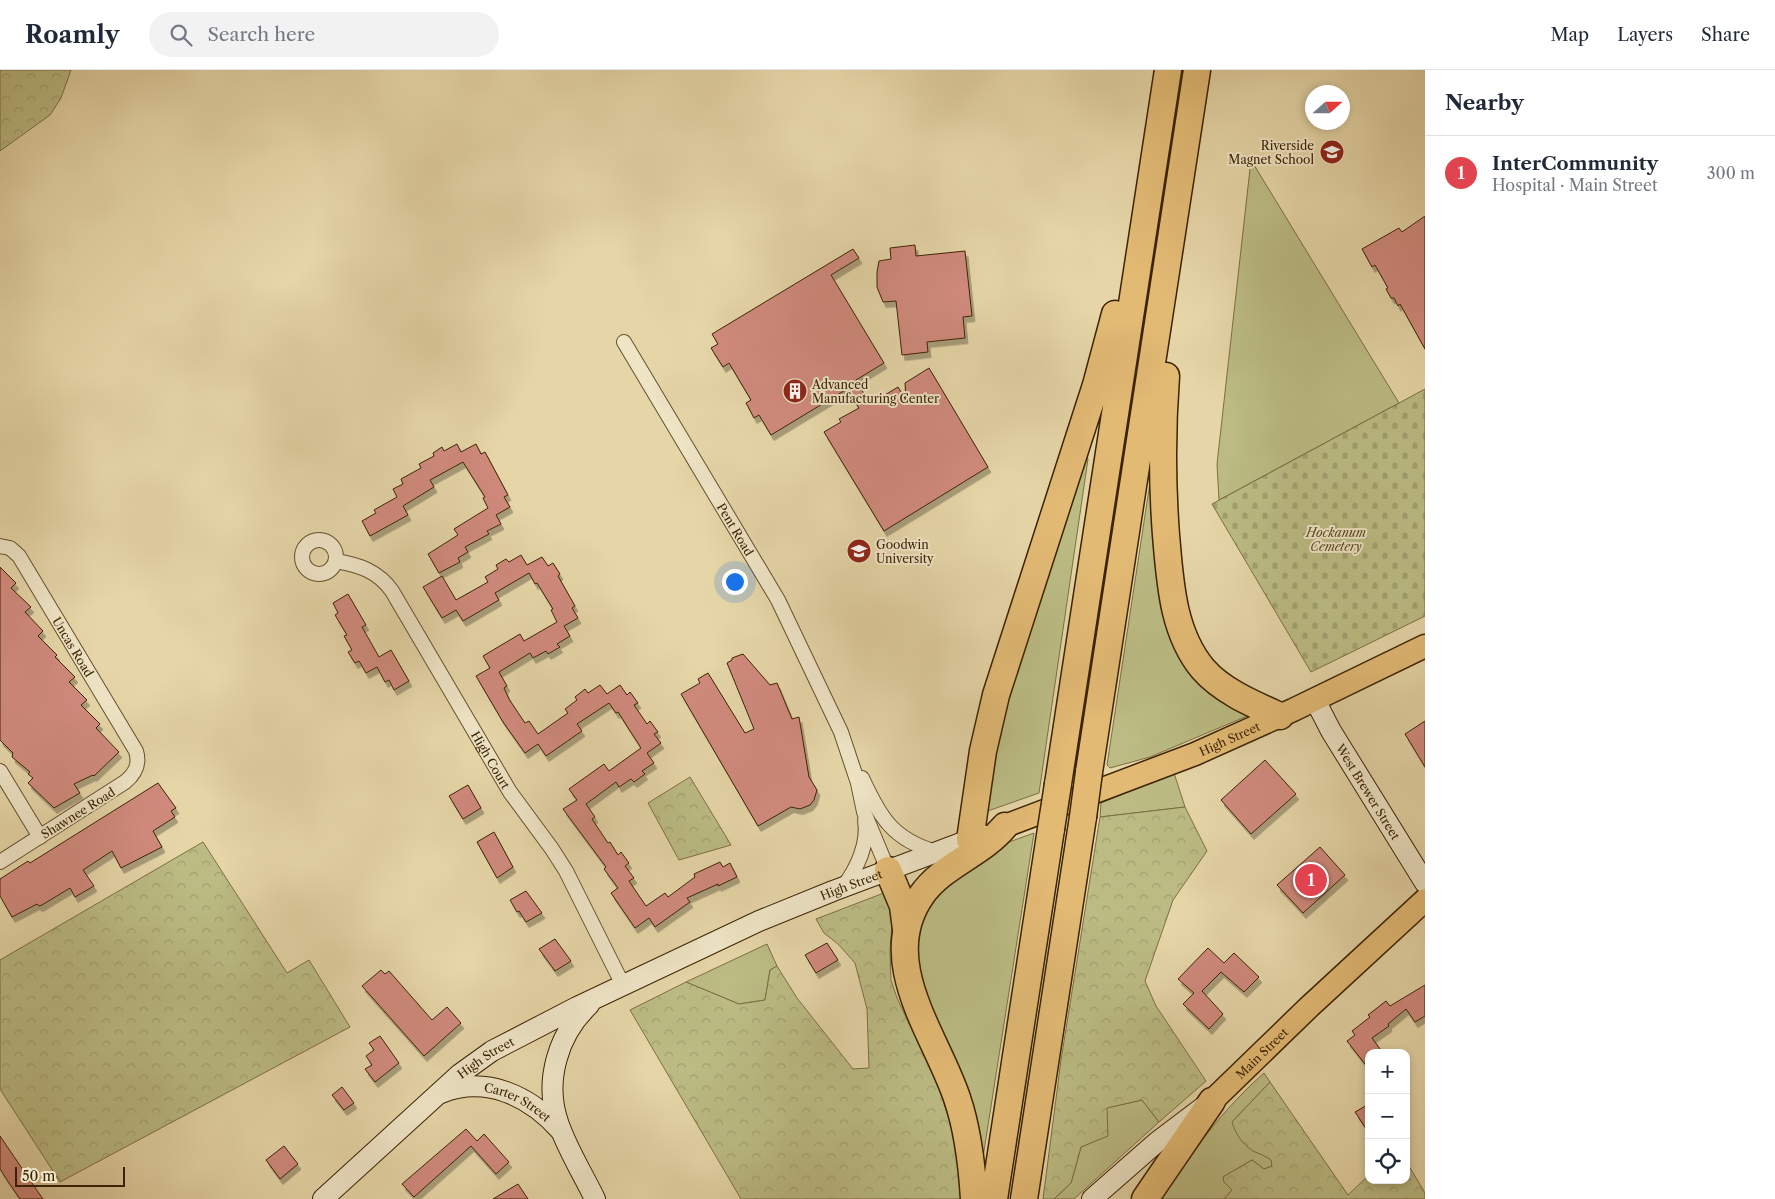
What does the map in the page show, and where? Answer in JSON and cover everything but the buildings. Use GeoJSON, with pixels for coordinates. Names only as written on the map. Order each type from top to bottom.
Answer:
{"type":"FeatureCollection","features":[{"type":"Feature","properties":{"kind":"highway"},"geometry":{"type":"LineString","coordinates":[[994,1199],[1168,70]]}},
{"type":"Feature","properties":{"kind":"highway"},"geometry":{"type":"LineString","coordinates":[[1024,1199],[1198,70]]}},
{"type":"Feature","properties":{"kind":"highway"},"geometry":{"type":"LineString","coordinates":[[970,840],[983,751],[996,695],[1096,385],[1125,268],[1145,213]]}},
{"type":"Feature","properties":{"kind":"highway"},"geometry":{"type":"LineString","coordinates":[[1165,279],[1169,326],[1162,430],[1162,471],[1168,554],[1180,629],[1191,653],[1206,672],[1225,688],[1240,697],[1280,716]]}},
{"type":"Feature","properties":{"kind":"highway"},"geometry":{"type":"LineString","coordinates":[[906,929],[914,907],[930,884],[947,870],[983,847],[1005,826]]}},
{"type":"Feature","properties":{"kind":"highway"},"geometry":{"type":"LineString","coordinates":[[888,870],[903,906],[906,929],[904,957],[909,984],[958,1100],[968,1147],[974,1199]]}},
{"type":"Feature","properties":{"kind":"highway"},"geometry":{"type":"LineString","coordinates":[[1145,1199],[1212,1101]]}},
{"type":"Feature","properties":{"kind":"main road","name":"High Street"},"geometry":{"type":"LineString","coordinates":[[323,1199],[470,1065],[485,1055],[600,996],[759,921],[843,887],[1164,767],[1315,700],[1425,646]]}},
{"type":"Feature","properties":{"kind":"main road","name":"West Brewer Street"},"geometry":{"type":"LineString","coordinates":[[1315,700],[1331,731],[1425,883]]}},
{"type":"Feature","properties":{"kind":"main road","name":"Main Street"},"geometry":{"type":"LineString","coordinates":[[1092,1199],[1157,1142],[1212,1101],[1309,1006],[1425,900]]}},
{"type":"Feature","properties":{"kind":"main road","name":"Carter Street"},"geometry":{"type":"LineString","coordinates":[[595,1199],[561,1131],[553,1097],[553,1075],[556,1057],[573,1023],[584,1009],[600,996]]}},
{"type":"Feature","properties":{"kind":"main road","name":"Carter Street"},"geometry":{"type":"LineString","coordinates":[[439,1093],[457,1088],[476,1086],[513,1094],[539,1109],[561,1131]]}},
{"type":"Feature","properties":{"kind":"street","name":"Pent Road"},"geometry":{"type":"LineString","coordinates":[[624,342],[778,600],[872,798],[884,819],[912,843],[936,852]]}},
{"type":"Feature","properties":{"kind":"street","name":"Uncas Road"},"geometry":{"type":"LineString","coordinates":[[3,546],[19,556],[136,751]]}},
{"type":"Feature","properties":{"kind":"street","name":"High Court"},"geometry":{"type":"LineString","coordinates":[[336,561],[353,564],[370,571],[382,579],[392,591],[508,787],[563,865],[622,985]]}},
{"type":"Feature","properties":{"kind":"street","name":"Pent Road"},"geometry":{"type":"LineString","coordinates":[[836,720],[854,771],[864,812],[866,831],[862,852],[843,887]]}},
{"type":"Feature","properties":{"kind":"street","name":"Shawnee Road"},"geometry":{"type":"LineString","coordinates":[[0,862],[133,776],[138,764],[136,751]]}},
{"type":"Feature","properties":{"kind":"street"},"geometry":{"type":"LineString","coordinates":[[0,770],[40,837]]}},
{"type":"Feature","properties":{"kind":"street","name":"Pent Road"},"geometry":{"type":"LineString","coordinates":[[864,812],[888,870]]}},
{"type":"Feature","properties":{"kind":"green space"},"geometry":{"type":"Polygon","coordinates":[[[0,70],[71,70],[61,98],[50,115],[0,151],[0,70]]]}},
{"type":"Feature","properties":{"kind":"green space"},"geometry":{"type":"Polygon","coordinates":[[[1251,160],[1399,403],[1219,500],[1217,464],[1251,160]]]}},
{"type":"Feature","properties":{"kind":"green space","name":"Hockanum Cemetery"},"geometry":{"type":"Polygon","coordinates":[[[1425,389],[1425,616],[1311,672],[1212,504],[1425,389]]]}},
{"type":"Feature","properties":{"kind":"green space"},"geometry":{"type":"Polygon","coordinates":[[[1087,456],[1039,793],[982,813],[998,704],[1084,457],[1087,456]]]}},
{"type":"Feature","properties":{"kind":"green space"},"geometry":{"type":"Polygon","coordinates":[[[1151,476],[1170,621],[1252,714],[1150,757],[1110,768],[1107,765],[1151,476]]]}},
{"type":"Feature","properties":{"kind":"green space"},"geometry":{"type":"Polygon","coordinates":[[[1174,773],[1185,807],[1100,817],[1101,803],[1174,773]]]}},
{"type":"Feature","properties":{"kind":"green space"},"geometry":{"type":"Polygon","coordinates":[[[690,777],[731,845],[679,860],[648,803],[690,777]]]}},
{"type":"Feature","properties":{"kind":"green space"},"geometry":{"type":"Polygon","coordinates":[[[1185,807],[1207,851],[1173,900],[1145,981],[1156,1006],[1206,1081],[1159,1122],[1142,1100],[1107,1108],[1108,1136],[1081,1147],[1071,1183],[1054,1199],[1043,1199],[1061,1060],[1100,817],[1185,807]]]}},
{"type":"Feature","properties":{"kind":"green space"},"geometry":{"type":"Polygon","coordinates":[[[1034,833],[981,1170],[916,967],[919,925],[934,897],[998,846],[1034,833]]]}},
{"type":"Feature","properties":{"kind":"green space"},"geometry":{"type":"Polygon","coordinates":[[[203,842],[287,973],[309,960],[350,1027],[60,1182],[0,1089],[0,960],[203,842]]]}},
{"type":"Feature","properties":{"kind":"green space"},"geometry":{"type":"Polygon","coordinates":[[[889,891],[892,922],[891,980],[897,998],[938,1085],[962,1160],[964,1199],[741,1199],[630,1010],[686,982],[739,1004],[765,1000],[770,970],[777,966],[797,998],[853,1069],[869,1068],[867,1009],[855,963],[838,944],[824,933],[816,919],[889,891]]]}},
{"type":"Feature","properties":{"kind":"green space"},"geometry":{"type":"Polygon","coordinates":[[[767,944],[777,966],[770,970],[765,1000],[739,1004],[686,982],[767,944]]]}},
{"type":"Feature","properties":{"kind":"green space"},"geometry":{"type":"Polygon","coordinates":[[[1264,1073],[1270,1082],[1232,1122],[1253,1151],[1272,1160],[1272,1166],[1264,1169],[1252,1160],[1223,1177],[1224,1182],[1232,1190],[1224,1199],[1159,1199],[1221,1117],[1264,1073]]]}},
{"type":"Feature","properties":{"kind":"green space"},"geometry":{"type":"Polygon","coordinates":[[[1270,1082],[1348,1195],[1365,1179],[1365,1184],[1410,1184],[1410,1168],[1425,1193],[1425,1199],[1224,1199],[1232,1190],[1224,1182],[1223,1177],[1252,1160],[1264,1169],[1272,1166],[1271,1160],[1253,1151],[1243,1142],[1232,1122],[1270,1082]]]}},
{"type":"Feature","properties":{"kind":"green space"},"geometry":{"type":"Polygon","coordinates":[[[1142,1100],[1159,1122],[1074,1199],[1054,1199],[1071,1183],[1081,1147],[1107,1136],[1106,1108],[1142,1100]]]}},
{"type":"Feature","properties":{"kind":"place","name":"Riverside Magnet School"},"geometry":{"type":"Point","coordinates":[1332,152]}},
{"type":"Feature","properties":{"kind":"place","name":"Advanced Manufacturing Center"},"geometry":{"type":"Point","coordinates":[795,391]}},
{"type":"Feature","properties":{"kind":"place","name":"Goodwin University"},"geometry":{"type":"Point","coordinates":[859,551]}},
{"type":"Feature","properties":{"kind":"place","name":"InterCommunity"},"geometry":{"type":"Point","coordinates":[1311,880]}}]}
